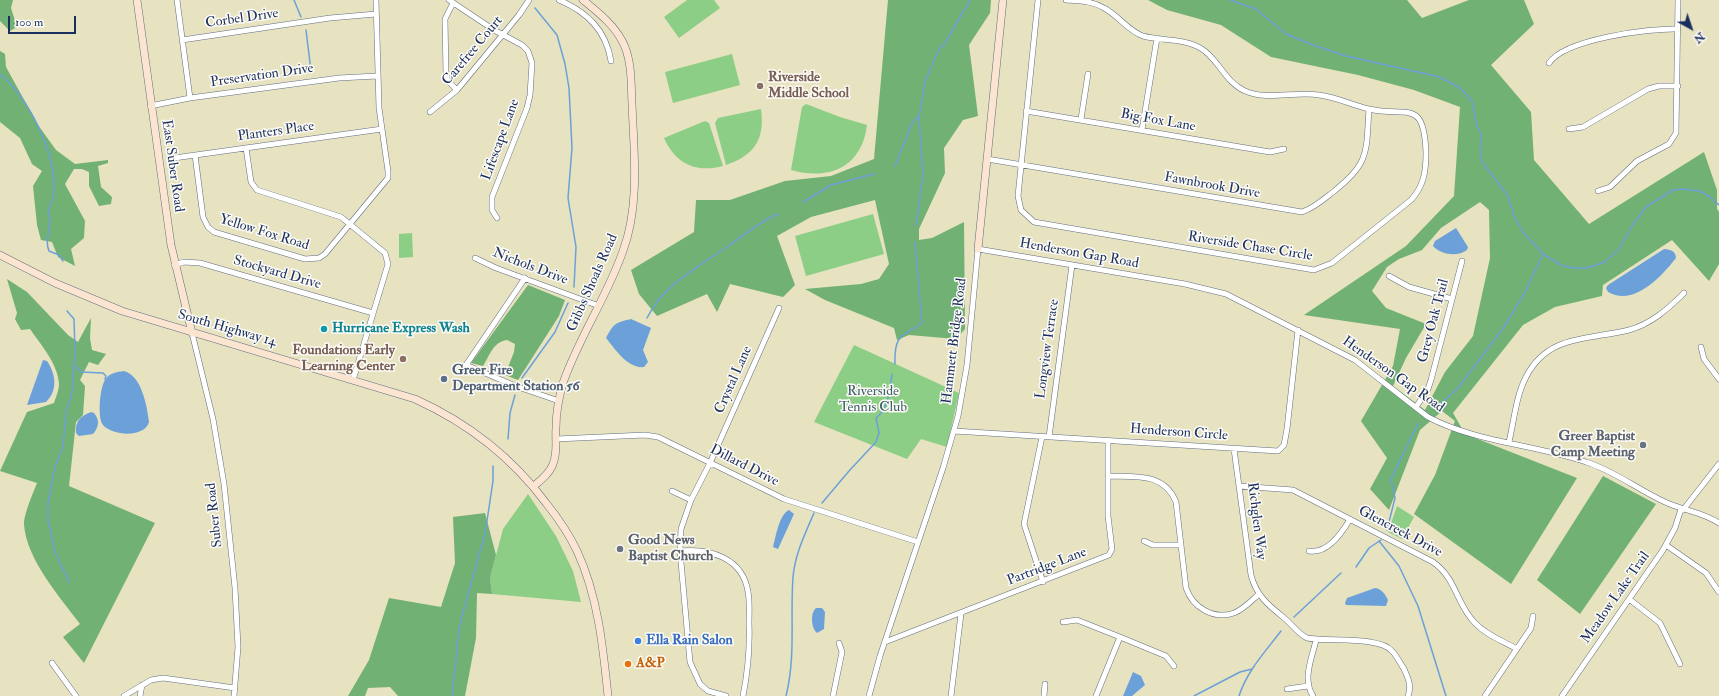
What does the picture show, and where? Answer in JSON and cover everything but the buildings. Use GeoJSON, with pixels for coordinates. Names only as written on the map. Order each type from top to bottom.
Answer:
{"type":"FeatureCollection","features":[{"type":"Feature","properties":{"kind":"street","name":"East Suber Road"},"geometry":{"type":"LineString","coordinates":[[137,0],[150,106],[174,265],[192,333]]}},
{"type":"Feature","properties":{"kind":"street"},"geometry":{"type":"LineString","coordinates":[[177,0],[190,98]]}},
{"type":"Feature","properties":{"kind":"street","name":"Yellow Fox Road"},"geometry":{"type":"LineString","coordinates":[[195,155],[203,217],[208,227],[214,232],[312,260],[325,254],[388,178],[377,76],[376,0]]}},
{"type":"Feature","properties":{"kind":"street","name":"Carefree Court"},"geometry":{"type":"LineString","coordinates":[[430,112],[457,90],[503,35],[529,0]]}},
{"type":"Feature","properties":{"kind":"street"},"geometry":{"type":"LineString","coordinates":[[558,0],[581,13],[600,29],[605,38],[611,61]]}},
{"type":"Feature","properties":{"kind":"street","name":"Gibbs Shoals Road"},"geometry":{"type":"LineString","coordinates":[[534,486],[545,476],[553,464],[556,449],[559,401],[568,368],[599,306],[623,252],[631,222],[634,200],[633,127],[630,69],[625,48],[610,24],[583,0]]}},
{"type":"Feature","properties":{"kind":"street","name":"Hammett Bridge Road"},"geometry":{"type":"LineString","coordinates":[[869,696],[884,642],[954,431],[968,365],[1003,0]]}},
{"type":"Feature","properties":{"kind":"street","name":"Riverside Chase Circle"},"geometry":{"type":"LineString","coordinates":[[1038,0],[1018,196],[1020,207],[1028,218],[1039,224],[1308,270],[1318,269],[1332,263],[1411,200],[1419,190],[1425,176],[1425,134],[1420,120],[1406,112],[1369,109],[1320,95],[1265,95],[1249,92],[1231,82],[1209,55],[1201,48],[1191,44],[1137,33],[1108,10],[1098,5],[1066,0]]}},
{"type":"Feature","properties":{"kind":"street"},"geometry":{"type":"LineString","coordinates":[[1598,191],[1610,187],[1637,161],[1672,141],[1676,133],[1678,125],[1678,0]]}},
{"type":"Feature","properties":{"kind":"street"},"geometry":{"type":"LineString","coordinates":[[451,1],[445,19],[446,75],[448,81],[457,90]]}},
{"type":"Feature","properties":{"kind":"street","name":"Lifescape Lane"},"geometry":{"type":"LineString","coordinates":[[451,1],[503,35],[522,45],[528,51],[532,63],[530,95],[527,108],[492,197],[492,210],[497,218]]}},
{"type":"Feature","properties":{"kind":"street","name":"Corbel Drive"},"geometry":{"type":"LineString","coordinates":[[182,40],[330,18],[376,14]]}},
{"type":"Feature","properties":{"kind":"street"},"geometry":{"type":"LineString","coordinates":[[1549,62],[1562,51],[1583,43],[1643,31],[1678,29]]}},
{"type":"Feature","properties":{"kind":"street"},"geometry":{"type":"LineString","coordinates":[[1142,130],[1157,38]]}},
{"type":"Feature","properties":{"kind":"street"},"geometry":{"type":"LineString","coordinates":[[1081,120],[1088,74]]}},
{"type":"Feature","properties":{"kind":"street","name":"Preservation Drive"},"geometry":{"type":"LineString","coordinates":[[150,106],[190,98],[339,78],[377,76]]}},
{"type":"Feature","properties":{"kind":"street"},"geometry":{"type":"LineString","coordinates":[[1568,129],[1583,127],[1648,89],[1659,86],[1678,86]]}},
{"type":"Feature","properties":{"kind":"street","name":"Fawnbrook Drive"},"geometry":{"type":"LineString","coordinates":[[987,159],[1302,212],[1317,204],[1346,181],[1360,166],[1367,147],[1369,109]]}},
{"type":"Feature","properties":{"kind":"street","name":"Big Fox Lane"},"geometry":{"type":"LineString","coordinates":[[1026,111],[1270,152],[1284,150]]}},
{"type":"Feature","properties":{"kind":"street","name":"Planters Place"},"geometry":{"type":"LineString","coordinates":[[174,158],[382,129]]}},
{"type":"Feature","properties":{"kind":"street"},"geometry":{"type":"LineString","coordinates":[[246,148],[250,182],[258,190],[341,217],[385,253],[388,264],[353,380]]}},
{"type":"Feature","properties":{"kind":"street","name":"Henderson Gap Road"},"geometry":{"type":"LineString","coordinates":[[978,249],[1219,291],[1355,360],[1428,417],[1448,427],[1587,462],[1616,475],[1665,503],[1707,516],[1719,523]]}},
{"type":"Feature","properties":{"kind":"street","name":"South Highway 14"},"geometry":{"type":"LineString","coordinates":[[0,255],[88,298],[130,314],[415,399],[446,414],[499,450],[534,486],[564,526],[578,552],[600,626],[608,696]]}},
{"type":"Feature","properties":{"kind":"street","name":"Nichols Drive"},"geometry":{"type":"LineString","coordinates":[[475,258],[599,306]]}},
{"type":"Feature","properties":{"kind":"street","name":"Grey Oak Trail"},"geometry":{"type":"LineString","coordinates":[[1416,407],[1428,389],[1431,380],[1462,261]]}},
{"type":"Feature","properties":{"kind":"street","name":"Stockyard Drive"},"geometry":{"type":"LineString","coordinates":[[174,265],[184,262],[200,263],[373,313]]}},
{"type":"Feature","properties":{"kind":"street","name":"Longview Terrace"},"geometry":{"type":"LineString","coordinates":[[1049,437],[1072,265]]}},
{"type":"Feature","properties":{"kind":"street"},"geometry":{"type":"LineString","coordinates":[[1389,276],[1409,287],[1452,299]]}},
{"type":"Feature","properties":{"kind":"street"},"geometry":{"type":"LineString","coordinates":[[525,278],[466,365],[518,387],[559,401]]}},
{"type":"Feature","properties":{"kind":"street"},"geometry":{"type":"LineString","coordinates":[[1509,442],[1526,378],[1538,360],[1566,341],[1629,329],[1648,322],[1661,314],[1684,293]]}},
{"type":"Feature","properties":{"kind":"street","name":"Crystal Lane"},"geometry":{"type":"LineString","coordinates":[[726,696],[708,691],[700,684],[690,662],[680,551],[681,528],[691,500],[710,463],[779,308]]}},
{"type":"Feature","properties":{"kind":"street","name":"Henderson Circle"},"geometry":{"type":"LineString","coordinates":[[954,431],[1274,452],[1283,447],[1287,428],[1298,330]]}},
{"type":"Feature","properties":{"kind":"street","name":"Suber Road"},"geometry":{"type":"LineString","coordinates":[[192,333],[213,419],[224,484],[236,603],[238,658],[234,696]]}},
{"type":"Feature","properties":{"kind":"street"},"geometry":{"type":"LineString","coordinates":[[1701,347],[1704,360],[1719,379]]}},
{"type":"Feature","properties":{"kind":"street","name":"Dillard Drive"},"geometry":{"type":"LineString","coordinates":[[556,439],[653,436],[663,439],[784,499],[918,542]]}},
{"type":"Feature","properties":{"kind":"street"},"geometry":{"type":"LineString","coordinates":[[1042,437],[1024,524],[1043,582]]}},
{"type":"Feature","properties":{"kind":"street","name":"Partridge Lane"},"geometry":{"type":"LineString","coordinates":[[884,642],[1107,557],[1111,553],[1108,441]]}},
{"type":"Feature","properties":{"kind":"street","name":"Richglen Way"},"geometry":{"type":"LineString","coordinates":[[1234,449],[1251,575],[1254,585],[1266,604],[1285,618],[1299,634],[1307,638],[1316,640],[1370,642],[1386,645],[1392,650],[1408,677],[1410,684],[1408,696]]}},
{"type":"Feature","properties":{"kind":"street","name":"Meadow Lake Trail"},"geometry":{"type":"LineString","coordinates":[[1562,696],[1666,545],[1682,509],[1719,464]]}},
{"type":"Feature","properties":{"kind":"street"},"geometry":{"type":"LineString","coordinates":[[1108,476],[1149,477],[1167,486],[1176,502],[1186,588],[1189,596],[1202,609],[1218,615],[1234,613],[1259,594]]}},
{"type":"Feature","properties":{"kind":"street","name":"Glencreek Drive"},"geometry":{"type":"LineString","coordinates":[[1239,486],[1293,490],[1409,548],[1441,568],[1449,577],[1474,623],[1483,630],[1517,649]]}},
{"type":"Feature","properties":{"kind":"street"},"geometry":{"type":"LineString","coordinates":[[672,491],[691,500]]}},
{"type":"Feature","properties":{"kind":"street"},"geometry":{"type":"LineString","coordinates":[[1309,551],[1322,549],[1332,543],[1342,534],[1350,519]]}},
{"type":"Feature","properties":{"kind":"street"},"geometry":{"type":"LineString","coordinates":[[1144,541],[1153,545],[1181,545]]}},
{"type":"Feature","properties":{"kind":"street"},"geometry":{"type":"LineString","coordinates":[[1666,545],[1706,573],[1719,592]]}},
{"type":"Feature","properties":{"kind":"street"},"geometry":{"type":"LineString","coordinates":[[680,551],[696,550],[713,552],[726,559],[736,568],[745,580],[748,592],[750,646],[748,669],[743,696]]}},
{"type":"Feature","properties":{"kind":"street"},"geometry":{"type":"LineString","coordinates":[[1629,599],[1660,623],[1680,664]]}},
{"type":"Feature","properties":{"kind":"street"},"geometry":{"type":"LineString","coordinates":[[951,696],[960,614]]}},
{"type":"Feature","properties":{"kind":"street"},"geometry":{"type":"LineString","coordinates":[[1485,696],[1532,628],[1533,616]]}},
{"type":"Feature","properties":{"kind":"street"},"geometry":{"type":"LineString","coordinates":[[1063,622],[1077,620],[1120,637],[1166,656],[1174,666]]}},
{"type":"Feature","properties":{"kind":"street"},"geometry":{"type":"LineString","coordinates":[[1096,696],[1120,637]]}},
{"type":"Feature","properties":{"kind":"street"},"geometry":{"type":"LineString","coordinates":[[1313,696],[1308,686],[1308,677],[1316,640]]}},
{"type":"Feature","properties":{"kind":"street"},"geometry":{"type":"LineString","coordinates":[[833,696],[842,652],[839,643]]}},
{"type":"Feature","properties":{"kind":"street"},"geometry":{"type":"LineString","coordinates":[[52,663],[76,696]]}},
{"type":"Feature","properties":{"kind":"street"},"geometry":{"type":"LineString","coordinates":[[124,696],[151,680],[168,678],[235,688]]}},
{"type":"Feature","properties":{"kind":"street"},"geometry":{"type":"LineString","coordinates":[[1044,696],[1045,684]]}},
{"type":"Feature","properties":{"kind":"street"},"geometry":{"type":"LineString","coordinates":[[140,696],[142,685]]}},
{"type":"Feature","properties":{"kind":"street"},"geometry":{"type":"LineString","coordinates":[[1287,689],[1308,686]]}},
{"type":"Feature","properties":{"kind":"green space"},"geometry":{"type":"Polygon","coordinates":[[[0,0],[13,0],[11,8],[17,27],[10,31],[0,21],[0,0]]]}},
{"type":"Feature","properties":{"kind":"green space"},"geometry":{"type":"Polygon","coordinates":[[[687,0],[714,0],[720,8],[679,38],[664,17],[687,0]]]}},
{"type":"Feature","properties":{"kind":"green space"},"geometry":{"type":"Polygon","coordinates":[[[888,0],[991,0],[990,13],[969,45],[978,116],[963,120],[944,148],[945,173],[919,229],[919,240],[932,238],[964,222],[965,329],[956,339],[909,335],[897,340],[894,328],[825,300],[805,289],[861,284],[879,279],[889,264],[875,200],[811,217],[777,236],[795,285],[783,297],[730,284],[717,312],[707,294],[657,316],[639,294],[631,270],[694,232],[696,200],[730,200],[785,181],[831,176],[874,159],[888,0]]]}},
{"type":"Feature","properties":{"kind":"green space"},"geometry":{"type":"Polygon","coordinates":[[[1148,0],[1407,0],[1422,18],[1469,0],[1524,0],[1534,24],[1491,65],[1531,112],[1534,160],[1589,224],[1704,152],[1717,190],[1717,209],[1719,212],[1719,264],[1709,281],[1672,240],[1603,285],[1602,296],[1555,307],[1523,325],[1453,413],[1465,434],[1577,478],[1511,584],[1414,514],[1435,475],[1455,421],[1442,411],[1420,430],[1389,510],[1370,489],[1387,458],[1361,421],[1393,366],[1400,329],[1304,315],[1406,246],[1454,196],[1460,107],[1414,90],[1358,75],[1271,57],[1221,25],[1167,10],[1148,0]],[[1480,202],[1441,228],[1422,250],[1399,259],[1387,267],[1372,291],[1386,308],[1426,324],[1406,358],[1393,386],[1425,410],[1445,372],[1473,336],[1490,258],[1489,210],[1480,202]]]}},
{"type":"Feature","properties":{"kind":"green space"},"geometry":{"type":"Polygon","coordinates":[[[0,51],[5,54],[6,67],[38,125],[56,150],[75,164],[108,160],[108,163],[98,166],[101,187],[112,197],[111,204],[99,206],[89,186],[89,172],[82,169],[74,169],[65,184],[85,221],[84,238],[71,249],[75,266],[58,257],[52,242],[41,240],[37,225],[33,186],[42,171],[32,164],[20,138],[0,122],[0,51]]]}},
{"type":"Feature","properties":{"kind":"green space"},"geometry":{"type":"Polygon","coordinates":[[[732,54],[740,85],[673,103],[665,72],[732,54]]]}},
{"type":"Feature","properties":{"kind":"green space"},"geometry":{"type":"Polygon","coordinates":[[[806,104],[840,117],[867,125],[864,139],[851,161],[830,172],[818,174],[791,170],[802,107],[806,104]]]}},
{"type":"Feature","properties":{"kind":"green space"},"geometry":{"type":"Polygon","coordinates":[[[761,109],[761,129],[756,144],[751,151],[744,156],[726,165],[715,123],[718,118],[761,109]]]}},
{"type":"Feature","properties":{"kind":"green space"},"geometry":{"type":"Polygon","coordinates":[[[705,121],[709,123],[723,166],[704,168],[695,167],[688,164],[674,154],[664,138],[705,121]]]}},
{"type":"Feature","properties":{"kind":"green space"},"geometry":{"type":"Polygon","coordinates":[[[873,214],[884,254],[806,276],[795,236],[873,214]]]}},
{"type":"Feature","properties":{"kind":"green space"},"geometry":{"type":"Polygon","coordinates":[[[412,233],[413,257],[399,258],[399,234],[412,233]]]}},
{"type":"Feature","properties":{"kind":"green space"},"geometry":{"type":"Polygon","coordinates":[[[7,279],[27,292],[68,335],[78,342],[91,318],[90,338],[92,350],[106,354],[98,365],[89,362],[80,380],[85,386],[83,415],[76,422],[69,486],[155,523],[84,663],[63,637],[80,624],[45,577],[37,564],[26,537],[24,524],[25,515],[37,483],[0,471],[27,412],[54,403],[59,384],[56,369],[44,348],[30,329],[21,330],[15,319],[17,313],[7,279]]]}},
{"type":"Feature","properties":{"kind":"green space"},"geometry":{"type":"Polygon","coordinates":[[[528,285],[565,300],[559,316],[518,380],[505,375],[514,352],[515,344],[507,340],[498,343],[495,346],[483,366],[471,363],[528,285]]]}},
{"type":"Feature","properties":{"kind":"green space","name":"Riverside Tennis Club"},"geometry":{"type":"Polygon","coordinates":[[[854,345],[959,393],[947,447],[921,439],[907,459],[814,422],[854,345]]]}},
{"type":"Feature","properties":{"kind":"green space"},"geometry":{"type":"Polygon","coordinates":[[[1603,476],[1656,504],[1580,614],[1537,580],[1603,476]]]}},
{"type":"Feature","properties":{"kind":"green space"},"geometry":{"type":"Polygon","coordinates":[[[528,494],[556,536],[573,571],[581,602],[492,594],[490,578],[503,529],[528,494]]]}},
{"type":"Feature","properties":{"kind":"green space"},"geometry":{"type":"Polygon","coordinates":[[[1397,506],[1414,517],[1402,539],[1388,532],[1397,506]]]}},
{"type":"Feature","properties":{"kind":"green space"},"geometry":{"type":"Polygon","coordinates":[[[485,513],[496,555],[490,578],[492,594],[477,593],[476,638],[465,696],[398,696],[390,687],[368,688],[365,696],[348,696],[369,660],[389,598],[441,607],[455,563],[453,517],[485,513]]]}},
{"type":"Feature","properties":{"kind":"water"},"geometry":{"type":"Polygon","coordinates":[[[1456,228],[1468,247],[1467,250],[1459,254],[1450,254],[1440,251],[1433,246],[1435,241],[1456,228]]]}},
{"type":"Feature","properties":{"kind":"water"},"geometry":{"type":"Polygon","coordinates":[[[1664,249],[1675,253],[1676,258],[1655,281],[1637,293],[1628,296],[1618,296],[1608,292],[1606,288],[1608,285],[1664,249]]]}},
{"type":"Feature","properties":{"kind":"water"},"geometry":{"type":"Polygon","coordinates":[[[631,319],[651,328],[643,350],[648,362],[644,367],[638,367],[627,362],[606,338],[616,324],[631,319]]]}},
{"type":"Feature","properties":{"kind":"water"},"geometry":{"type":"Polygon","coordinates":[[[43,360],[47,361],[52,371],[54,377],[54,388],[50,398],[46,402],[27,405],[43,360]]]}},
{"type":"Feature","properties":{"kind":"water"},"geometry":{"type":"Polygon","coordinates":[[[124,371],[130,374],[139,385],[145,400],[149,422],[141,431],[128,434],[107,429],[103,425],[100,416],[101,395],[105,380],[111,374],[124,371]]]}},
{"type":"Feature","properties":{"kind":"water"},"geometry":{"type":"Polygon","coordinates":[[[91,412],[94,413],[97,418],[97,429],[93,434],[79,436],[76,433],[79,420],[91,412]]]}},
{"type":"Feature","properties":{"kind":"water"},"geometry":{"type":"Polygon","coordinates":[[[789,510],[794,514],[778,549],[773,547],[780,521],[789,510]]]}},
{"type":"Feature","properties":{"kind":"water"},"geometry":{"type":"Polygon","coordinates":[[[1375,588],[1386,596],[1388,600],[1386,606],[1346,605],[1345,603],[1347,598],[1375,588]]]}},
{"type":"Feature","properties":{"kind":"water"},"geometry":{"type":"Polygon","coordinates":[[[816,608],[822,608],[825,612],[824,629],[817,633],[813,628],[812,620],[814,610],[816,608]]]}},
{"type":"Feature","properties":{"kind":"water"},"geometry":{"type":"Polygon","coordinates":[[[1133,672],[1141,676],[1145,685],[1132,696],[1123,696],[1133,672]]]}},
{"type":"Feature","properties":{"kind":"waterway"},"geometry":{"type":"LineString","coordinates":[[294,0],[301,17]]}},
{"type":"Feature","properties":{"kind":"waterway"},"geometry":{"type":"LineString","coordinates":[[916,226],[923,176],[919,116],[925,82],[939,49],[945,43],[970,0]]}},
{"type":"Feature","properties":{"kind":"waterway"},"geometry":{"type":"LineString","coordinates":[[1230,0],[1256,9],[1286,34],[1313,45],[1346,56],[1440,77],[1460,88],[1472,101],[1477,126],[1481,135],[1480,155],[1482,162],[1508,196],[1514,216],[1523,232],[1543,254],[1561,265],[1572,268],[1587,268],[1605,262],[1619,249],[1632,226],[1646,207],[1673,190],[1682,189],[1700,191],[1719,205]]}},
{"type":"Feature","properties":{"kind":"waterway"},"geometry":{"type":"LineString","coordinates":[[535,8],[557,35],[565,64],[569,88],[572,148],[568,198],[576,247],[574,287]]}},
{"type":"Feature","properties":{"kind":"waterway"},"geometry":{"type":"LineString","coordinates":[[306,30],[311,71]]}},
{"type":"Feature","properties":{"kind":"waterway"},"geometry":{"type":"LineString","coordinates":[[0,74],[11,84],[21,97],[39,127],[45,144],[50,160],[54,192],[48,211],[50,224],[47,244],[49,251],[59,255],[63,261]]}},
{"type":"Feature","properties":{"kind":"waterway"},"geometry":{"type":"LineString","coordinates":[[895,166],[913,121],[919,116]]}},
{"type":"Feature","properties":{"kind":"waterway"},"geometry":{"type":"LineString","coordinates":[[803,202],[831,185],[874,174]]}},
{"type":"Feature","properties":{"kind":"waterway"},"geometry":{"type":"LineString","coordinates":[[647,318],[662,296],[682,277],[758,225],[778,214]]}},
{"type":"Feature","properties":{"kind":"waterway"},"geometry":{"type":"LineString","coordinates":[[895,364],[896,347],[900,338],[922,323],[915,242]]}},
{"type":"Feature","properties":{"kind":"waterway"},"geometry":{"type":"LineString","coordinates":[[1435,409],[1459,387],[1504,327],[1525,292],[1543,254]]}},
{"type":"Feature","properties":{"kind":"waterway"},"geometry":{"type":"LineString","coordinates":[[522,378],[555,332],[568,303]]}},
{"type":"Feature","properties":{"kind":"waterway"},"geometry":{"type":"LineString","coordinates":[[67,311],[74,319],[75,352],[72,393],[66,412],[63,447],[55,466],[48,504],[48,520],[55,552],[69,582]]}},
{"type":"Feature","properties":{"kind":"waterway"},"geometry":{"type":"LineString","coordinates":[[74,365],[81,372],[103,373],[106,376],[105,379]]}},
{"type":"Feature","properties":{"kind":"waterway"},"geometry":{"type":"LineString","coordinates":[[822,503],[876,442],[879,433],[876,418],[884,409],[886,404],[892,374]]}},
{"type":"Feature","properties":{"kind":"waterway"},"geometry":{"type":"LineString","coordinates":[[508,439],[510,413],[515,395]]}},
{"type":"Feature","properties":{"kind":"waterway"},"geometry":{"type":"LineString","coordinates":[[1387,530],[1395,498],[1391,479],[1418,423]]}},
{"type":"Feature","properties":{"kind":"waterway"},"geometry":{"type":"LineString","coordinates":[[452,696],[461,619],[485,534],[493,481],[493,466]]}},
{"type":"Feature","properties":{"kind":"waterway"},"geometry":{"type":"LineString","coordinates":[[786,696],[792,651],[792,592],[794,569],[801,544],[814,513]]}},
{"type":"Feature","properties":{"kind":"waterway"},"geometry":{"type":"LineString","coordinates":[[1356,567],[1369,548],[1381,540]]}},
{"type":"Feature","properties":{"kind":"waterway"},"geometry":{"type":"LineString","coordinates":[[1379,541],[1399,566],[1418,606],[1446,696]]}},
{"type":"Feature","properties":{"kind":"waterway"},"geometry":{"type":"LineString","coordinates":[[1294,617],[1341,573]]}},
{"type":"Feature","properties":{"kind":"waterway"},"geometry":{"type":"LineString","coordinates":[[1239,696],[1242,687],[1252,670],[1281,631]]}},
{"type":"Feature","properties":{"kind":"waterway"},"geometry":{"type":"LineString","coordinates":[[1194,696],[1240,672],[1252,669]]}},
{"type":"Feature","properties":{"kind":"place","name":"Riverside Middle School"},"geometry":{"type":"Point","coordinates":[760,86]}},
{"type":"Feature","properties":{"kind":"place","name":"Hurricane Express Wash"},"geometry":{"type":"Point","coordinates":[324,329]}},
{"type":"Feature","properties":{"kind":"place","name":"Foundations Early Learning Center"},"geometry":{"type":"Point","coordinates":[403,359]}},
{"type":"Feature","properties":{"kind":"place","name":"Greer Fire Department Station 56"},"geometry":{"type":"Point","coordinates":[444,379]}},
{"type":"Feature","properties":{"kind":"place","name":"Greer Baptist Camp Meeting"},"geometry":{"type":"Point","coordinates":[1643,445]}},
{"type":"Feature","properties":{"kind":"place","name":"Good News Baptist Church"},"geometry":{"type":"Point","coordinates":[620,549]}},
{"type":"Feature","properties":{"kind":"place","name":"Ella Rain Salon"},"geometry":{"type":"Point","coordinates":[638,641]}},
{"type":"Feature","properties":{"kind":"place","name":"A&P"},"geometry":{"type":"Point","coordinates":[628,664]}}]}
